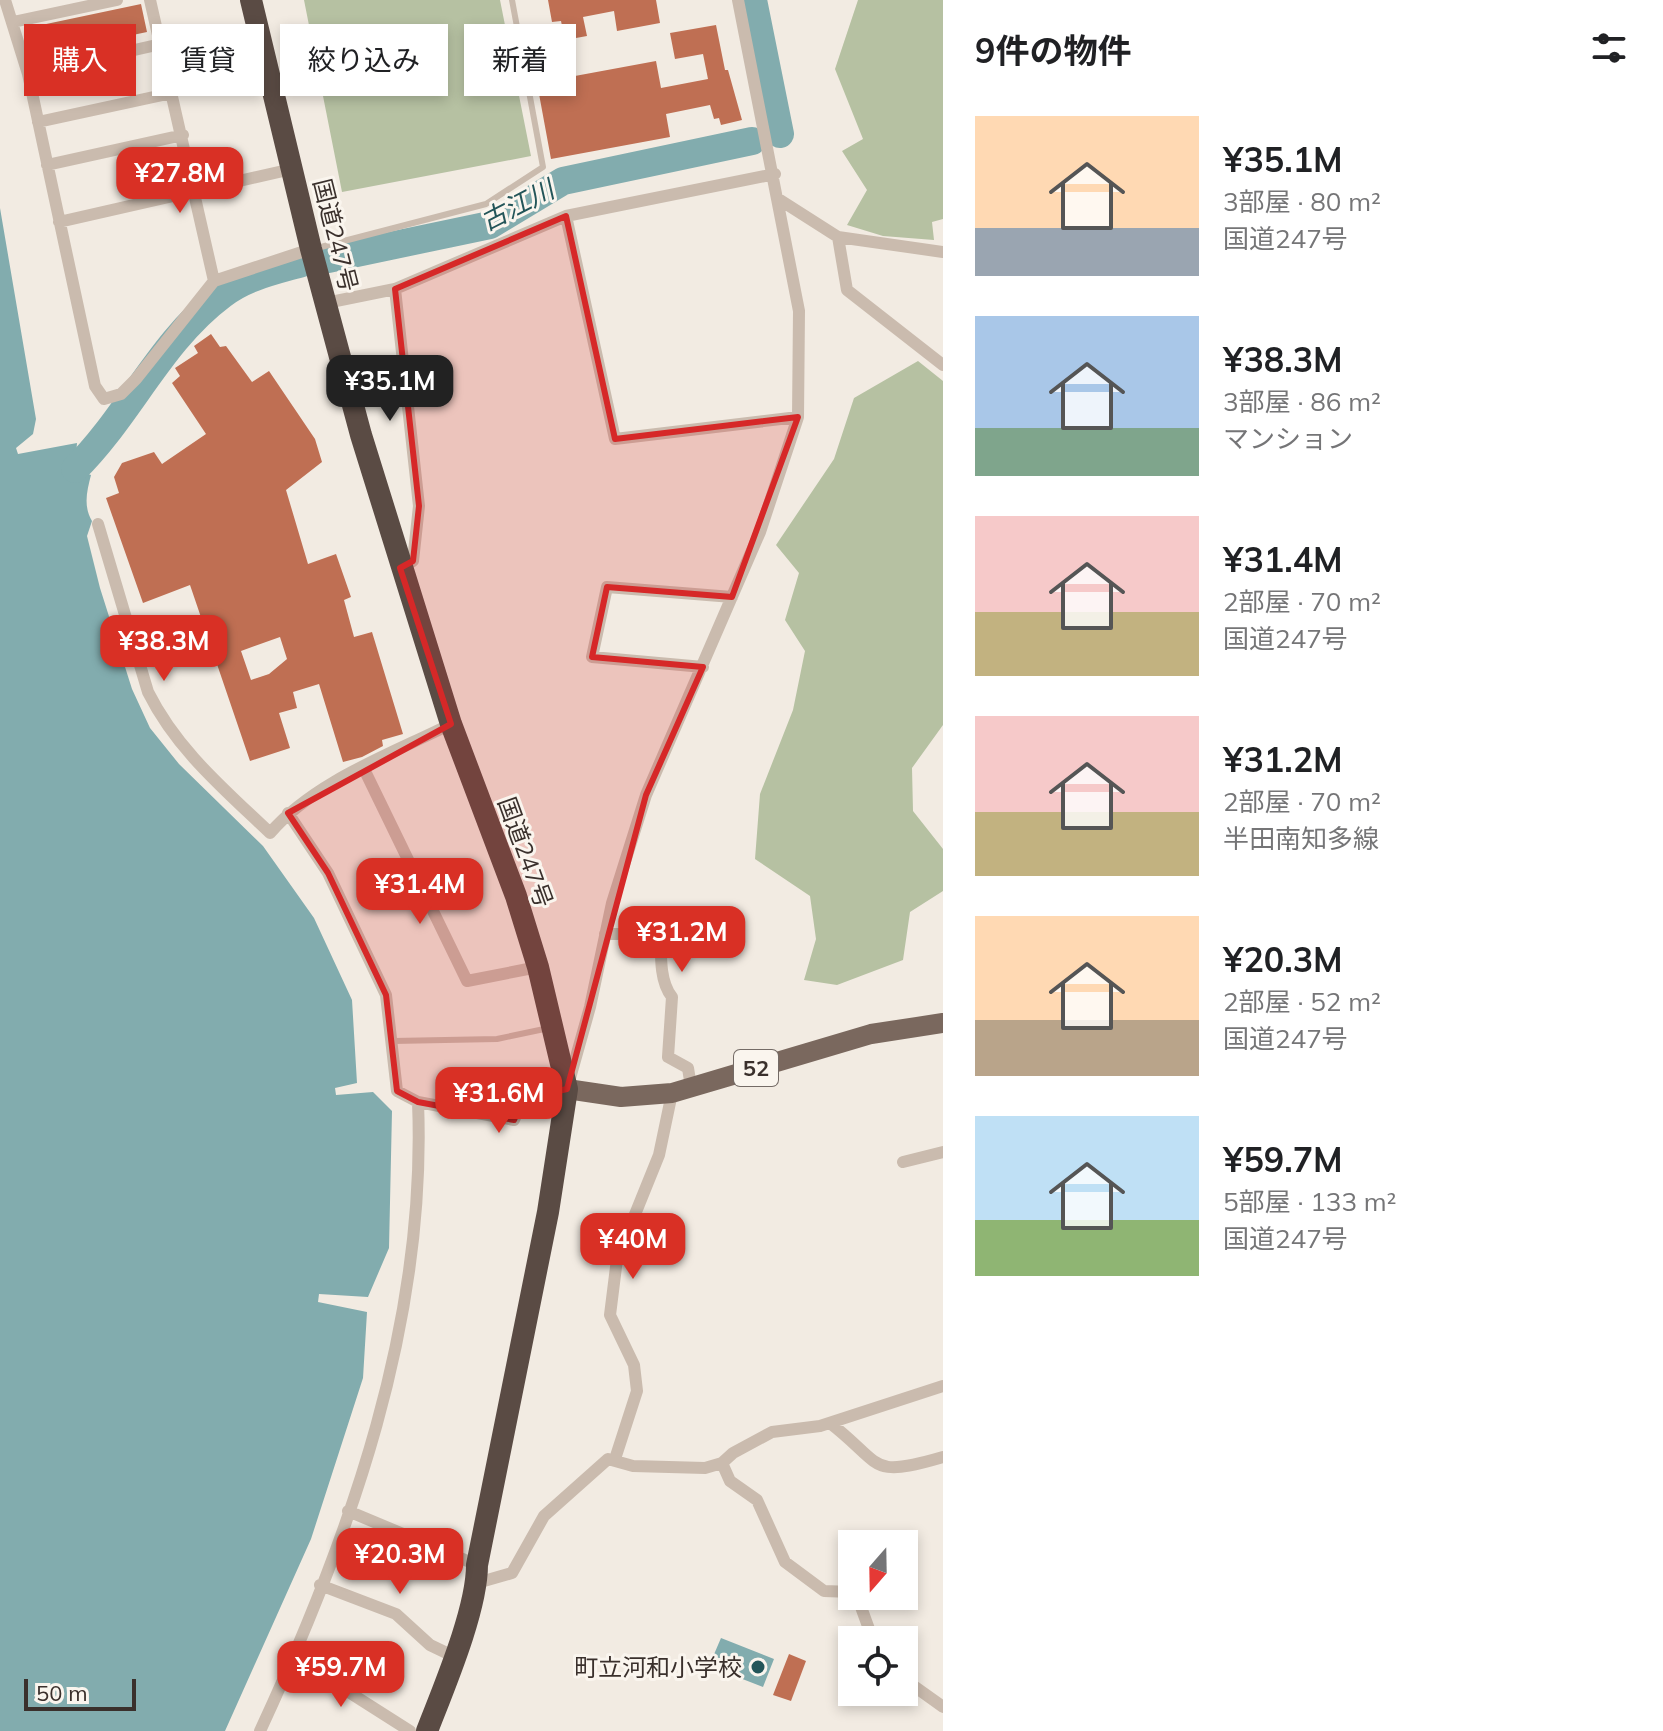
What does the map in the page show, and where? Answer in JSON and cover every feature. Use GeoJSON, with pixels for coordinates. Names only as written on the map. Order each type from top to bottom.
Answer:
{"type":"FeatureCollection","features":[{"type":"Feature","properties":{"kind":"highway","name":"国道247号"},"geometry":{"type":"LineString","coordinates":[[251,0],[311,249],[400,568],[451,724],[516,896],[538,967],[567,1089],[548,1212],[477,1574],[455,1657],[427,1731]]}},
{"type":"Feature","properties":{"kind":"main road","name":"52"},"geometry":{"type":"LineString","coordinates":[[567,1089],[621,1097],[682,1090],[871,1034],[943,1023]]}},
{"type":"Feature","properties":{"kind":"street"},"geometry":{"type":"LineString","coordinates":[[5,0],[24,60]]}},
{"type":"Feature","properties":{"kind":"street"},"geometry":{"type":"LineString","coordinates":[[13,22],[117,0]]}},
{"type":"Feature","properties":{"kind":"street"},"geometry":{"type":"LineString","coordinates":[[150,0],[156,24]]}},
{"type":"Feature","properties":{"kind":"street"},"geometry":{"type":"LineString","coordinates":[[288,813],[328,873],[386,995],[397,1091],[418,1102],[514,1120],[523,1099],[567,1089],[605,934],[646,795],[760,532],[798,417],[799,311],[775,174],[738,0]]}},
{"type":"Feature","properties":{"kind":"street"},"geometry":{"type":"LineString","coordinates":[[33,96],[95,386],[104,399],[121,394],[136,379],[214,281],[311,249]]}},
{"type":"Feature","properties":{"kind":"street"},"geometry":{"type":"LineString","coordinates":[[38,122],[158,96]]}},
{"type":"Feature","properties":{"kind":"street"},"geometry":{"type":"LineString","coordinates":[[173,96],[214,281]]}},
{"type":"Feature","properties":{"kind":"street"},"geometry":{"type":"LineString","coordinates":[[47,165],[183,135]]}},
{"type":"Feature","properties":{"kind":"street"},"geometry":{"type":"LineString","coordinates":[[59,222],[292,169]]}},
{"type":"Feature","properties":{"kind":"street"},"geometry":{"type":"LineString","coordinates":[[326,303],[395,289],[566,216],[775,174]]}},
{"type":"Feature","properties":{"kind":"street"},"geometry":{"type":"LineString","coordinates":[[780,200],[838,237],[943,252]]}},
{"type":"Feature","properties":{"kind":"street"},"geometry":{"type":"LineString","coordinates":[[566,216],[615,439],[798,417]]}},
{"type":"Feature","properties":{"kind":"street"},"geometry":{"type":"LineString","coordinates":[[838,237],[847,290],[943,365]]}},
{"type":"Feature","properties":{"kind":"street"},"geometry":{"type":"LineString","coordinates":[[395,289],[419,506],[413,561],[400,568]]}},
{"type":"Feature","properties":{"kind":"street"},"geometry":{"type":"LineString","coordinates":[[98,524],[148,692],[161,718],[187,754],[270,833],[288,813],[363,767],[451,724]]}},
{"type":"Feature","properties":{"kind":"street"},"geometry":{"type":"LineString","coordinates":[[703,667],[592,657],[607,587],[732,597]]}},
{"type":"Feature","properties":{"kind":"street"},"geometry":{"type":"LineString","coordinates":[[363,767],[467,981],[538,967]]}},
{"type":"Feature","properties":{"kind":"street"},"geometry":{"type":"LineString","coordinates":[[605,934],[661,934],[661,958],[667,991],[672,997],[668,1057],[688,1068],[659,1155],[617,1259],[610,1315],[634,1365],[637,1391],[615,1459]]}},
{"type":"Feature","properties":{"kind":"street"},"geometry":{"type":"LineString","coordinates":[[260,1731],[348,1511],[393,1370],[411,1275],[421,1166],[418,1102]]}},
{"type":"Feature","properties":{"kind":"street"},"geometry":{"type":"LineString","coordinates":[[903,1162],[943,1152]]}},
{"type":"Feature","properties":{"kind":"street"},"geometry":{"type":"LineString","coordinates":[[348,1511],[477,1574],[512,1573],[544,1516],[608,1459],[633,1466],[705,1468],[722,1463],[733,1453],[772,1432],[830,1423],[943,1386]]}},
{"type":"Feature","properties":{"kind":"street"},"geometry":{"type":"LineString","coordinates":[[830,1423],[872,1463],[898,1470],[943,1457]]}},
{"type":"Feature","properties":{"kind":"street"},"geometry":{"type":"LineString","coordinates":[[722,1463],[730,1481],[757,1500],[785,1562],[824,1591],[838,1592]]}},
{"type":"Feature","properties":{"kind":"street"},"geometry":{"type":"LineString","coordinates":[[320,1585],[396,1614],[430,1645],[455,1657]]}},
{"type":"Feature","properties":{"kind":"street"},"geometry":{"type":"LineString","coordinates":[[292,1656],[410,1731]]}},
{"type":"Feature","properties":{"kind":"street"},"geometry":{"type":"LineString","coordinates":[[918,1689],[943,1707]]}},
{"type":"Feature","properties":{"kind":"lane"},"geometry":{"type":"LineString","coordinates":[[311,249],[486,204],[543,167],[512,0]]}},
{"type":"Feature","properties":{"kind":"lane"},"geometry":{"type":"LineString","coordinates":[[393,1041],[497,1039],[553,1027]]}},
{"type":"Feature","properties":{"kind":"highlighted area"},"geometry":{"type":"Polygon","coordinates":[[[566,216],[615,439],[798,417],[732,597],[607,587],[592,657],[703,667],[646,795],[567,1089],[523,1099],[514,1120],[418,1102],[397,1091],[386,995],[328,873],[288,813],[451,724],[400,568],[413,561],[419,506],[395,289],[566,216]]]}},
{"type":"Feature","properties":{"kind":"green space"},"geometry":{"type":"Polygon","coordinates":[[[304,0],[500,0],[505,24],[464,24],[464,96],[519,96],[531,156],[342,192],[323,96],[448,96],[448,24],[309,24],[304,0]]]}},
{"type":"Feature","properties":{"kind":"green space"},"geometry":{"type":"Polygon","coordinates":[[[858,0],[943,0],[943,219],[932,222],[934,240],[883,236],[847,225],[867,190],[842,151],[863,139],[835,69],[858,0]]]}},
{"type":"Feature","properties":{"kind":"green space"},"geometry":{"type":"Polygon","coordinates":[[[918,361],[943,381],[943,725],[912,768],[913,811],[943,849],[943,891],[910,912],[903,960],[837,985],[804,980],[816,939],[810,896],[755,859],[760,794],[793,710],[805,651],[785,620],[799,573],[776,545],[834,459],[854,398],[918,361]]]}},
{"type":"Feature","properties":{"kind":"water"},"geometry":{"type":"Polygon","coordinates":[[[0,208],[36,419],[33,434],[16,448],[18,454],[77,443],[75,469],[91,475],[87,504],[92,521],[87,536],[100,588],[132,689],[150,728],[179,764],[263,846],[314,918],[352,1000],[357,1083],[335,1088],[336,1095],[373,1092],[392,1111],[389,1248],[368,1297],[319,1294],[318,1302],[367,1312],[363,1378],[311,1539],[225,1731],[0,1731],[0,208]]]}},
{"type":"Feature","properties":{"kind":"water"},"geometry":{"type":"Polygon","coordinates":[[[721,1638],[774,1659],[763,1687],[709,1666],[721,1638]]]}},
{"type":"Feature","properties":{"kind":"building"},"geometry":{"type":"Polygon","coordinates":[[[548,0],[656,0],[660,23],[617,31],[614,11],[583,17],[587,36],[576,38],[576,24],[552,22],[548,0]]]}},
{"type":"Feature","properties":{"kind":"building"},"geometry":{"type":"Polygon","coordinates":[[[141,4],[147,32],[136,34],[136,24],[46,24],[141,4]]]}},
{"type":"Feature","properties":{"kind":"building"},"geometry":{"type":"Polygon","coordinates":[[[716,25],[725,70],[728,70],[742,120],[721,125],[719,118],[714,119],[710,105],[666,114],[670,137],[551,159],[539,96],[576,96],[576,76],[656,61],[661,88],[708,79],[703,54],[675,59],[670,33],[716,25]]]}},
{"type":"Feature","properties":{"kind":"building"},"geometry":{"type":"Polygon","coordinates":[[[211,334],[220,347],[226,346],[252,382],[269,371],[315,439],[322,462],[286,490],[308,564],[336,554],[351,597],[344,600],[354,637],[372,632],[403,734],[382,740],[383,746],[362,757],[343,762],[319,684],[293,692],[297,708],[279,713],[290,748],[250,761],[190,585],[143,603],[106,498],[119,493],[114,477],[122,463],[154,452],[162,464],[206,434],[172,383],[180,376],[175,368],[198,353],[194,346],[211,334]],[[280,637],[241,651],[251,680],[269,674],[287,659],[280,637]]]}},
{"type":"Feature","properties":{"kind":"building"},"geometry":{"type":"Polygon","coordinates":[[[789,1654],[806,1661],[791,1701],[773,1695],[789,1654]]]}},
{"type":"Feature","properties":{"kind":"waterway","name":"古江川"},"geometry":{"type":"LineString","coordinates":[[753,0],[780,134]]}},
{"type":"Feature","properties":{"kind":"waterway","name":"古江川"},"geometry":{"type":"LineString","coordinates":[[328,259],[490,225],[563,181],[752,141]]}},
{"type":"Feature","properties":{"kind":"waterway","name":"古江川"},"geometry":{"type":"LineString","coordinates":[[75,469],[112,426],[162,356],[200,314],[240,284],[302,263]]}},
{"type":"Feature","properties":{"kind":"place","name":"町立河和小学校"},"geometry":{"type":"Point","coordinates":[758,1667]}}]}
